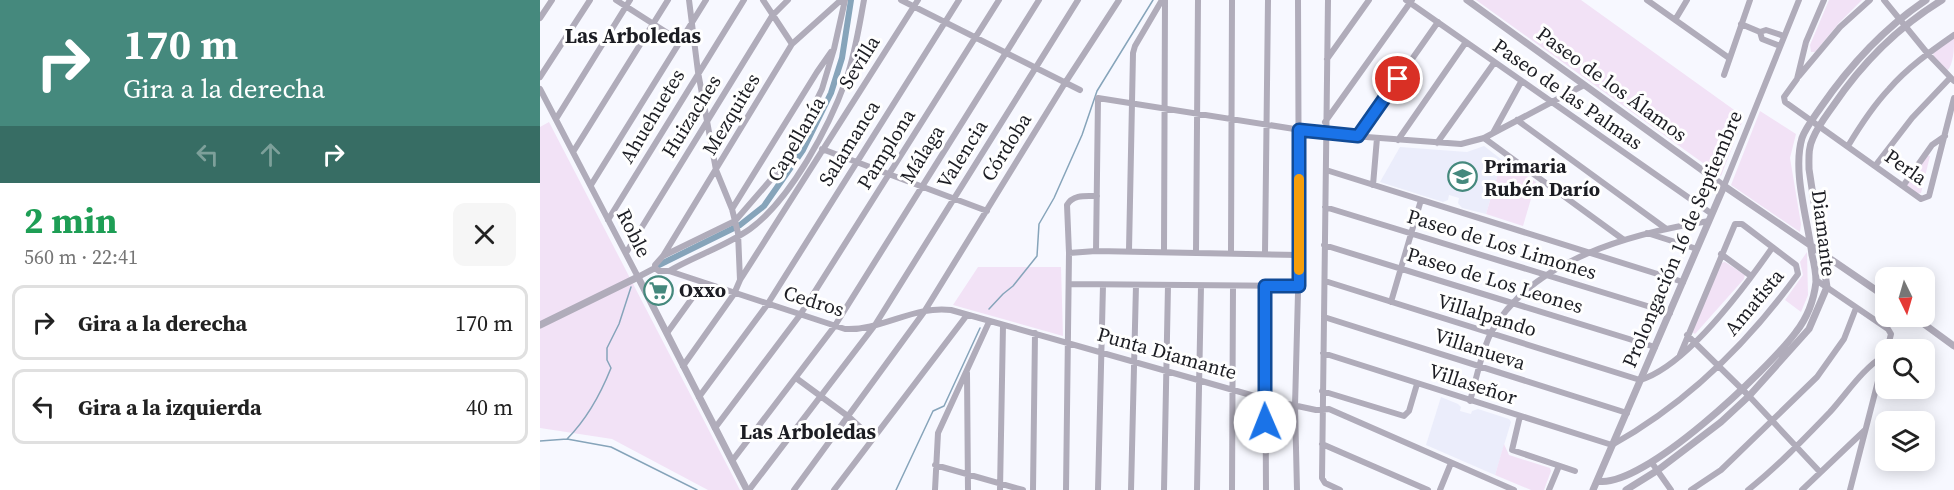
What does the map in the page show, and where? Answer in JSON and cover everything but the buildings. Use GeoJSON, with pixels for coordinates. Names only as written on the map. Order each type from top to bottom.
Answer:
{"type":"FeatureCollection","features":[{"type":"Feature","properties":{"kind":"street"},"geometry":{"type":"LineString","coordinates":[[540,18],[552,0]]}},
{"type":"Feature","properties":{"kind":"street"},"geometry":{"type":"LineString","coordinates":[[540,77],[590,0]]}},
{"type":"Feature","properties":{"kind":"street"},"geometry":{"type":"LineString","coordinates":[[616,0],[628,3],[680,41]]}},
{"type":"Feature","properties":{"kind":"street"},"geometry":{"type":"LineString","coordinates":[[573,152],[668,0]]}},
{"type":"Feature","properties":{"kind":"street"},"geometry":{"type":"LineString","coordinates":[[689,0],[698,72],[716,170],[732,209],[737,229],[740,280]]}},
{"type":"Feature","properties":{"kind":"street"},"geometry":{"type":"LineString","coordinates":[[591,185],[706,0]]}},
{"type":"Feature","properties":{"kind":"street","name":"Ahuehuetes"},"geometry":{"type":"LineString","coordinates":[[608,220],[744,0]]}},
{"type":"Feature","properties":{"kind":"street"},"geometry":{"type":"LineString","coordinates":[[763,0],[792,45]]}},
{"type":"Feature","properties":{"kind":"street","name":"Huizaches"},"geometry":{"type":"LineString","coordinates":[[626,253],[772,16],[788,0]]}},
{"type":"Feature","properties":{"kind":"street","name":"Mezquites"},"geometry":{"type":"LineString","coordinates":[[656,268],[792,45],[843,0]]}},
{"type":"Feature","properties":{"kind":"street","name":"Capellanía"},"geometry":{"type":"LineString","coordinates":[[669,271],[737,229],[791,151],[822,89],[834,49],[843,0]]}},
{"type":"Feature","properties":{"kind":"street","name":"Capellanía"},"geometry":{"type":"LineString","coordinates":[[663,256],[756,224],[783,195],[815,147],[846,79],[864,0]]}},
{"type":"Feature","properties":{"kind":"street"},"geometry":{"type":"LineString","coordinates":[[901,0],[1080,90]]}},
{"type":"Feature","properties":{"kind":"street","name":"Sevilla"},"geometry":{"type":"LineString","coordinates":[[683,366],[734,294],[740,280],[918,0]]}},
{"type":"Feature","properties":{"kind":"street","name":"Salamanca"},"geometry":{"type":"LineString","coordinates":[[699,397],[767,305],[959,0]]}},
{"type":"Feature","properties":{"kind":"street","name":"Pamplona"},"geometry":{"type":"LineString","coordinates":[[715,428],[800,315],[999,0]]}},
{"type":"Feature","properties":{"kind":"street","name":"Málaga"},"geometry":{"type":"LineString","coordinates":[[732,461],[834,327],[1039,0]]}},
{"type":"Feature","properties":{"kind":"street","name":"Valencia"},"geometry":{"type":"LineString","coordinates":[[748,490],[875,325],[1078,0]]}},
{"type":"Feature","properties":{"kind":"street","name":"Córdoba"},"geometry":{"type":"LineString","coordinates":[[794,490],[924,312],[1065,83],[1119,0]]}},
{"type":"Feature","properties":{"kind":"street"},"geometry":{"type":"LineString","coordinates":[[1129,250],[1134,49],[1163,0]]}},
{"type":"Feature","properties":{"kind":"street"},"geometry":{"type":"LineString","coordinates":[[1163,0],[1164,251]]}},
{"type":"Feature","properties":{"kind":"street"},"geometry":{"type":"LineString","coordinates":[[1196,252],[1198,0]]}},
{"type":"Feature","properties":{"kind":"street"},"geometry":{"type":"LineString","coordinates":[[1231,252],[1232,0]]}},
{"type":"Feature","properties":{"kind":"street"},"geometry":{"type":"LineString","coordinates":[[1265,253],[1268,0]]}},
{"type":"Feature","properties":{"kind":"street"},"geometry":{"type":"LineString","coordinates":[[1297,490],[1295,406],[1299,286],[1298,0]]}},
{"type":"Feature","properties":{"kind":"street"},"geometry":{"type":"LineString","coordinates":[[1328,0],[1322,477],[1325,483],[1340,490]]}},
{"type":"Feature","properties":{"kind":"street"},"geometry":{"type":"LineString","coordinates":[[1327,59],[1368,0]]}},
{"type":"Feature","properties":{"kind":"street","name":"Paseo de los Álamos"},"geometry":{"type":"LineString","coordinates":[[1467,0],[1724,186],[1875,289]]}},
{"type":"Feature","properties":{"kind":"street"},"geometry":{"type":"LineString","coordinates":[[1647,0],[1729,58]]}},
{"type":"Feature","properties":{"kind":"street"},"geometry":{"type":"LineString","coordinates":[[1675,20],[1688,0]]}},
{"type":"Feature","properties":{"kind":"street"},"geometry":{"type":"LineString","coordinates":[[1724,75],[1750,0]]}},
{"type":"Feature","properties":{"kind":"street","name":"Prolongación 16 de Septiembre"},"geometry":{"type":"LineString","coordinates":[[1593,490],[1724,186],[1799,0]]}},
{"type":"Feature","properties":{"kind":"street"},"geometry":{"type":"LineString","coordinates":[[1797,79],[1806,42],[1824,0]]}},
{"type":"Feature","properties":{"kind":"street"},"geometry":{"type":"LineString","coordinates":[[1797,79],[1840,27],[1870,0]]}},
{"type":"Feature","properties":{"kind":"street"},"geometry":{"type":"LineString","coordinates":[[1875,166],[1912,118],[1952,79],[1928,54],[1884,0]]}},
{"type":"Feature","properties":{"kind":"street","name":"Diamante"},"geometry":{"type":"LineString","coordinates":[[1597,481],[1619,480],[1652,463],[1747,394],[1796,333],[1812,301],[1816,280],[1798,159],[1803,135],[1849,69],[1899,19],[1926,0]]}},
{"type":"Feature","properties":{"kind":"street","name":"Diamante"},"geometry":{"type":"LineString","coordinates":[[1627,490],[1658,470],[1721,422],[1809,329],[1827,287],[1809,151],[1812,138],[1860,70],[1879,48],[1942,0]]}},
{"type":"Feature","properties":{"kind":"street"},"geometry":{"type":"LineString","coordinates":[[1325,122],[1410,1]]}},
{"type":"Feature","properties":{"kind":"street","name":"Paseo de las Palmas"},"geometry":{"type":"LineString","coordinates":[[1410,1],[1710,218]]}},
{"type":"Feature","properties":{"kind":"street"},"geometry":{"type":"LineString","coordinates":[[556,119],[628,3]]}},
{"type":"Feature","properties":{"kind":"street"},"geometry":{"type":"LineString","coordinates":[[1358,136],[1438,22]]}},
{"type":"Feature","properties":{"kind":"street"},"geometry":{"type":"LineString","coordinates":[[1741,24],[1760,32],[1766,30],[1784,36]]}},
{"type":"Feature","properties":{"kind":"street"},"geometry":{"type":"LineString","coordinates":[[1760,32],[1762,39],[1780,46]]}},
{"type":"Feature","properties":{"kind":"street"},"geometry":{"type":"LineString","coordinates":[[1848,146],[1865,118],[1889,87],[1954,35]]}},
{"type":"Feature","properties":{"kind":"street"},"geometry":{"type":"LineString","coordinates":[[1398,140],[1466,42]]}},
{"type":"Feature","properties":{"kind":"street","name":"Capellanía"},"geometry":{"type":"LineString","coordinates":[[732,209],[817,72],[834,49]]}},
{"type":"Feature","properties":{"kind":"street"},"geometry":{"type":"LineString","coordinates":[[1437,143],[1494,63]]}},
{"type":"Feature","properties":{"kind":"street","name":"Perla"},"geometry":{"type":"LineString","coordinates":[[1797,79],[1784,99],[1785,102],[1921,199],[1929,196],[1954,98]]}},
{"type":"Feature","properties":{"kind":"street"},"geometry":{"type":"LineString","coordinates":[[1493,134],[1521,82]]}},
{"type":"Feature","properties":{"kind":"street"},"geometry":{"type":"LineString","coordinates":[[1096,251],[1098,98],[1326,134],[1467,144],[1493,134],[1584,85]]}},
{"type":"Feature","properties":{"kind":"street","name":"Roble"},"geometry":{"type":"LineString","coordinates":[[540,89],[748,490]]}},
{"type":"Feature","properties":{"kind":"street"},"geometry":{"type":"LineString","coordinates":[[1517,120],[1665,228]]}},
{"type":"Feature","properties":{"kind":"street"},"geometry":{"type":"LineString","coordinates":[[1903,186],[1932,145],[1945,136]]}},
{"type":"Feature","properties":{"kind":"street"},"geometry":{"type":"LineString","coordinates":[[1373,185],[1377,138]]}},
{"type":"Feature","properties":{"kind":"street"},"geometry":{"type":"LineString","coordinates":[[1484,138],[1624,240]]}},
{"type":"Feature","properties":{"kind":"street"},"geometry":{"type":"LineString","coordinates":[[815,147],[987,211]]}},
{"type":"Feature","properties":{"kind":"street"},"geometry":{"type":"LineString","coordinates":[[1326,171],[1683,282]]}},
{"type":"Feature","properties":{"kind":"street"},"geometry":{"type":"LineString","coordinates":[[1803,196],[1814,195]]}},
{"type":"Feature","properties":{"kind":"street"},"geometry":{"type":"LineString","coordinates":[[1066,490],[1069,343],[1067,205],[1070,199],[1076,196],[1097,196]]}},
{"type":"Feature","properties":{"kind":"street"},"geometry":{"type":"LineString","coordinates":[[1391,302],[1421,200]]}},
{"type":"Feature","properties":{"kind":"street","name":"Paseo de Los Limones"},"geometry":{"type":"LineString","coordinates":[[1325,207],[1670,313]]}},
{"type":"Feature","properties":{"kind":"street"},"geometry":{"type":"LineString","coordinates":[[1470,401],[1490,334],[1513,302],[1546,275],[1590,253],[1624,240],[1710,218]]}},
{"type":"Feature","properties":{"kind":"street","name":"Amatista"},"geometry":{"type":"LineString","coordinates":[[1612,445],[1639,430],[1683,399],[1755,331],[1798,274],[1796,265],[1738,223],[1733,226],[1680,355]]}},
{"type":"Feature","properties":{"kind":"street"},"geometry":{"type":"LineString","coordinates":[[1647,233],[1697,249]]}},
{"type":"Feature","properties":{"kind":"street","name":"Paseo de Los Leones"},"geometry":{"type":"LineString","coordinates":[[1324,245],[1655,347]]}},
{"type":"Feature","properties":{"kind":"street"},"geometry":{"type":"LineString","coordinates":[[1640,380],[1659,373],[1725,311],[1772,248]]}},
{"type":"Feature","properties":{"kind":"street"},"geometry":{"type":"LineString","coordinates":[[1069,253],[1129,250],[1299,255]]}},
{"type":"Feature","properties":{"kind":"street"},"geometry":{"type":"LineString","coordinates":[[1721,254],[1752,276]]}},
{"type":"Feature","properties":{"kind":"street"},"geometry":{"type":"LineString","coordinates":[[540,325],[656,268]]}},
{"type":"Feature","properties":{"kind":"street","name":"Cedros"},"geometry":{"type":"LineString","coordinates":[[656,268],[659,271],[669,271],[834,327],[851,329],[924,312],[947,310],[989,322]]}},
{"type":"Feature","properties":{"kind":"street"},"geometry":{"type":"LineString","coordinates":[[1816,280],[1890,331],[1889,339]]}},
{"type":"Feature","properties":{"kind":"street","name":"Villalpando"},"geometry":{"type":"LineString","coordinates":[[1325,281],[1640,380]]}},
{"type":"Feature","properties":{"kind":"street"},"geometry":{"type":"LineString","coordinates":[[666,333],[703,283]]}},
{"type":"Feature","properties":{"kind":"street"},"geometry":{"type":"LineString","coordinates":[[1069,284],[1299,286]]}},
{"type":"Feature","properties":{"kind":"street"},"geometry":{"type":"LineString","coordinates":[[1098,490],[1103,285]]}},
{"type":"Feature","properties":{"kind":"street"},"geometry":{"type":"LineString","coordinates":[[1131,490],[1136,285]]}},
{"type":"Feature","properties":{"kind":"street"},"geometry":{"type":"LineString","coordinates":[[1164,490],[1168,285]]}},
{"type":"Feature","properties":{"kind":"street"},"geometry":{"type":"LineString","coordinates":[[1197,490],[1201,286]]}},
{"type":"Feature","properties":{"kind":"street"},"geometry":{"type":"LineString","coordinates":[[1232,490],[1233,286]]}},
{"type":"Feature","properties":{"kind":"street"},"geometry":{"type":"LineString","coordinates":[[1265,286],[1266,490]]}},
{"type":"Feature","properties":{"kind":"street"},"geometry":{"type":"LineString","coordinates":[[1691,490],[1721,470],[1773,422],[1823,369],[1844,339],[1856,308]]}},
{"type":"Feature","properties":{"kind":"street"},"geometry":{"type":"LineString","coordinates":[[834,490],[967,315]]}},
{"type":"Feature","properties":{"kind":"street","name":"Villanueva"},"geometry":{"type":"LineString","coordinates":[[1323,317],[1627,413]]}},
{"type":"Feature","properties":{"kind":"street"},"geometry":{"type":"LineString","coordinates":[[935,490],[938,433],[989,322]]}},
{"type":"Feature","properties":{"kind":"street","name":"Punta Diamante"},"geometry":{"type":"LineString","coordinates":[[989,322],[1101,351],[1265,399],[1295,406],[1329,409],[1514,490]]}},
{"type":"Feature","properties":{"kind":"street"},"geometry":{"type":"LineString","coordinates":[[1000,487],[1004,325]]}},
{"type":"Feature","properties":{"kind":"street"},"geometry":{"type":"LineString","coordinates":[[1928,327],[1954,346]]}},
{"type":"Feature","properties":{"kind":"street"},"geometry":{"type":"LineString","coordinates":[[1033,490],[1035,333]]}},
{"type":"Feature","properties":{"kind":"street"},"geometry":{"type":"LineString","coordinates":[[1687,334],[1820,472]]}},
{"type":"Feature","properties":{"kind":"street","name":"Villaseñor"},"geometry":{"type":"LineString","coordinates":[[1323,353],[1612,445]]}},
{"type":"Feature","properties":{"kind":"street"},"geometry":{"type":"LineString","coordinates":[[1748,490],[1796,447],[1875,362]]}},
{"type":"Feature","properties":{"kind":"street"},"geometry":{"type":"LineString","coordinates":[[967,369],[968,490]]}},
{"type":"Feature","properties":{"kind":"street"},"geometry":{"type":"LineString","coordinates":[[796,378],[849,417],[873,439]]}},
{"type":"Feature","properties":{"kind":"street"},"geometry":{"type":"LineString","coordinates":[[1322,391],[1404,416],[1409,411],[1417,384]]}},
{"type":"Feature","properties":{"kind":"street"},"geometry":{"type":"LineString","coordinates":[[1850,490],[1875,394]]}},
{"type":"Feature","properties":{"kind":"street"},"geometry":{"type":"LineString","coordinates":[[1520,416],[1512,450],[1575,471]]}},
{"type":"Feature","properties":{"kind":"street"},"geometry":{"type":"LineString","coordinates":[[1802,490],[1866,430]]}},
{"type":"Feature","properties":{"kind":"street"},"geometry":{"type":"LineString","coordinates":[[1322,444],[1428,490]]}},
{"type":"Feature","properties":{"kind":"street"},"geometry":{"type":"LineString","coordinates":[[1440,490],[1451,463]]}},
{"type":"Feature","properties":{"kind":"street"},"geometry":{"type":"LineString","coordinates":[[1652,463],[1671,490]]}},
{"type":"Feature","properties":{"kind":"street"},"geometry":{"type":"LineString","coordinates":[[935,465],[1000,487],[1023,490]]}},
{"type":"Feature","properties":{"kind":"street"},"geometry":{"type":"LineString","coordinates":[[1549,490],[1559,466]]}},
{"type":"Feature","properties":{"kind":"shaded area"},"geometry":{"type":"Polygon","coordinates":[[[1476,0],[1581,0],[1744,117],[1721,176],[1476,0]]]}},
{"type":"Feature","properties":{"kind":"shaded area"},"geometry":{"type":"Polygon","coordinates":[[[1829,0],[1862,0],[1815,52],[1811,52],[1810,45],[1829,0]]]}},
{"type":"Feature","properties":{"kind":"shaded area"},"geometry":{"type":"Polygon","coordinates":[[[1954,37],[1954,51],[1947,71],[1933,53],[1954,37]]]}},
{"type":"Feature","properties":{"kind":"shaded area"},"geometry":{"type":"Polygon","coordinates":[[[1760,111],[1796,134],[1790,158],[1801,224],[1800,232],[1731,185],[1760,111]]]}},
{"type":"Feature","properties":{"kind":"shaded area"},"geometry":{"type":"Polygon","coordinates":[[[549,122],[740,490],[708,490],[612,439],[540,428],[540,127],[549,122]]]}},
{"type":"Feature","properties":{"kind":"shaded area","name":"Primaria Rubén Darío"},"geometry":{"type":"Polygon","coordinates":[[[1484,146],[1502,160],[1486,214],[1462,208],[1458,203],[1459,198],[1449,195],[1448,200],[1443,202],[1380,182],[1400,147],[1467,152],[1484,146]]]}},
{"type":"Feature","properties":{"kind":"shaded area"},"geometry":{"type":"Polygon","coordinates":[[[1926,155],[1930,156],[1921,193],[1917,194],[1906,187],[1926,155]]]}},
{"type":"Feature","properties":{"kind":"shaded area"},"geometry":{"type":"Polygon","coordinates":[[[1502,160],[1536,182],[1523,226],[1486,214],[1502,160]]]}},
{"type":"Feature","properties":{"kind":"shaded area"},"geometry":{"type":"Polygon","coordinates":[[[1807,252],[1808,295],[1801,312],[1785,300],[1803,275],[1800,262],[1807,252]]]}},
{"type":"Feature","properties":{"kind":"shaded area"},"geometry":{"type":"Polygon","coordinates":[[[1725,262],[1745,275],[1744,279],[1695,334],[1691,331],[1721,263],[1725,262]]]}},
{"type":"Feature","properties":{"kind":"shaded area"},"geometry":{"type":"Polygon","coordinates":[[[978,267],[1061,267],[1063,336],[953,305],[978,267]]]}},
{"type":"Feature","properties":{"kind":"shaded area"},"geometry":{"type":"Polygon","coordinates":[[[1441,397],[1458,404],[1461,407],[1460,411],[1471,414],[1472,411],[1478,409],[1509,419],[1511,422],[1495,475],[1426,445],[1441,397]]]}},
{"type":"Feature","properties":{"kind":"shaded area"},"geometry":{"type":"Polygon","coordinates":[[[1504,444],[1509,455],[1550,468],[1544,490],[1531,490],[1495,475],[1504,444]]]}},
{"type":"Feature","properties":{"kind":"waterway"},"geometry":{"type":"LineString","coordinates":[[659,265],[740,225],[764,206],[803,150],[831,93],[842,58],[851,0]]}},
{"type":"Feature","properties":{"kind":"waterway"},"geometry":{"type":"LineString","coordinates":[[989,309],[1013,286],[1037,256],[1039,224],[1054,198],[1082,135],[1097,91],[1153,0]]}},
{"type":"Feature","properties":{"kind":"waterway"},"geometry":{"type":"LineString","coordinates":[[567,439],[603,387],[611,368],[607,360],[607,348],[619,324],[631,287]]}},
{"type":"Feature","properties":{"kind":"waterway"},"geometry":{"type":"LineString","coordinates":[[896,490],[933,411],[944,406],[980,328]]}},
{"type":"Feature","properties":{"kind":"waterway"},"geometry":{"type":"LineString","coordinates":[[540,441],[567,439],[611,447],[697,490]]}},
{"type":"Feature","properties":{"kind":"slow traffic"},"geometry":{"type":"LineString","coordinates":[[1299,179],[1299,270]]}},
{"type":"Feature","properties":{"kind":"place","name":"Primaria Rubén Darío"},"geometry":{"type":"Point","coordinates":[1463,177]}},
{"type":"Feature","properties":{"kind":"place","name":"Oxxo"},"geometry":{"type":"Point","coordinates":[658,290]}},
{"type":"Feature","properties":{"kind":"district","name":"Las Arboledas"},"geometry":{"type":"Point","coordinates":[633,35]}},
{"type":"Feature","properties":{"kind":"district","name":"Las Arboledas"},"geometry":{"type":"Point","coordinates":[808,431]}},
{"type":"Feature","properties":{"kind":"route"},"geometry":{"type":"LineString","coordinates":[[1265,422],[1265,286],[1299,286],[1299,130],[1358,136],[1398,79]]}}]}
